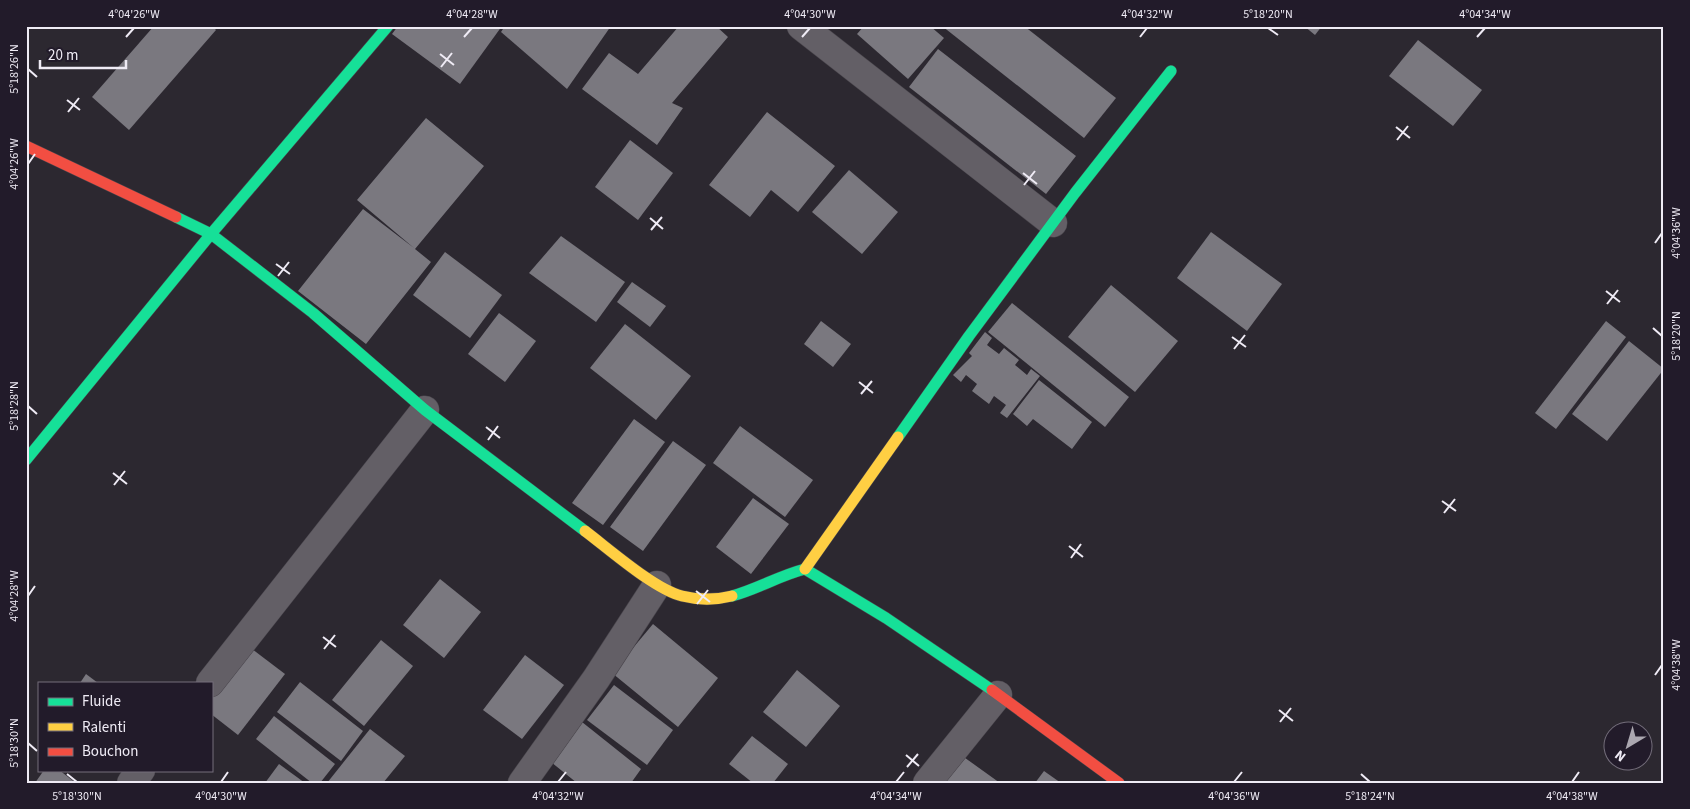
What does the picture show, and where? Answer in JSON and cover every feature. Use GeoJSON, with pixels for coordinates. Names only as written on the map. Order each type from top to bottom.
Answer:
{"type":"FeatureCollection","features":[{"type":"Feature","properties":{"kind":"street"},"geometry":{"type":"LineString","coordinates":[[26,460],[211,234],[388,26]]}},
{"type":"Feature","properties":{"kind":"street"},"geometry":{"type":"LineString","coordinates":[[801,26],[1053,223]]}},
{"type":"Feature","properties":{"kind":"street"},"geometry":{"type":"LineString","coordinates":[[26,146],[120,189],[211,234],[313,312],[425,410],[658,585],[681,596],[717,600],[751,591],[785,574],[805,569],[969,336],[1171,70]]}},
{"type":"Feature","properties":{"kind":"street"},"geometry":{"type":"LineString","coordinates":[[211,682],[425,410]]}},
{"type":"Feature","properties":{"kind":"street"},"geometry":{"type":"LineString","coordinates":[[805,569],[942,655],[1119,783]]}},
{"type":"Feature","properties":{"kind":"street"},"geometry":{"type":"LineString","coordinates":[[522,783],[596,679],[658,585]]}},
{"type":"Feature","properties":{"kind":"street"},"geometry":{"type":"LineString","coordinates":[[927,783],[998,696]]}},
{"type":"Feature","properties":{"kind":"street"},"geometry":{"type":"LineString","coordinates":[[131,783],[139,772]]}},
{"type":"Feature","properties":{"kind":"building"},"geometry":{"type":"Polygon","coordinates":[[[154,26],[212,26],[216,30],[129,130],[92,97],[154,26]]]}},
{"type":"Feature","properties":{"kind":"building"},"geometry":{"type":"Polygon","coordinates":[[[398,26],[502,26],[460,84],[392,34],[398,26]]]}},
{"type":"Feature","properties":{"kind":"building"},"geometry":{"type":"Polygon","coordinates":[[[505,26],[611,26],[567,89],[501,32],[505,26]]]}},
{"type":"Feature","properties":{"kind":"building"},"geometry":{"type":"Polygon","coordinates":[[[679,26],[716,26],[728,37],[672,103],[683,108],[657,145],[582,89],[609,53],[638,74],[679,26]]]}},
{"type":"Feature","properties":{"kind":"building"},"geometry":{"type":"Polygon","coordinates":[[[864,26],[930,26],[944,38],[908,79],[857,34],[864,26]]]}},
{"type":"Feature","properties":{"kind":"building"},"geometry":{"type":"Polygon","coordinates":[[[942,26],[1024,26],[1116,98],[1084,138],[942,26]]]}},
{"type":"Feature","properties":{"kind":"building"},"geometry":{"type":"Polygon","coordinates":[[[1304,26],[1322,26],[1315,35],[1304,26]]]}},
{"type":"Feature","properties":{"kind":"building"},"geometry":{"type":"Polygon","coordinates":[[[1418,40],[1482,90],[1453,126],[1389,76],[1418,40]]]}},
{"type":"Feature","properties":{"kind":"building"},"geometry":{"type":"Polygon","coordinates":[[[938,49],[1076,156],[1046,194],[909,87],[938,49]]]}},
{"type":"Feature","properties":{"kind":"building"},"geometry":{"type":"Polygon","coordinates":[[[767,112],[835,166],[798,212],[771,190],[750,217],[709,185],[767,112]]]}},
{"type":"Feature","properties":{"kind":"building"},"geometry":{"type":"Polygon","coordinates":[[[426,118],[484,166],[415,249],[431,262],[366,344],[298,291],[363,209],[414,248],[357,200],[426,118]]]}},
{"type":"Feature","properties":{"kind":"building"},"geometry":{"type":"Polygon","coordinates":[[[630,140],[673,173],[638,220],[595,187],[630,140]]]}},
{"type":"Feature","properties":{"kind":"building"},"geometry":{"type":"Polygon","coordinates":[[[849,170],[898,212],[862,254],[812,212],[849,170]]]}},
{"type":"Feature","properties":{"kind":"building"},"geometry":{"type":"Polygon","coordinates":[[[1211,232],[1282,284],[1247,331],[1177,278],[1211,232]]]}},
{"type":"Feature","properties":{"kind":"building"},"geometry":{"type":"Polygon","coordinates":[[[561,236],[625,282],[596,322],[529,273],[561,236]]]}},
{"type":"Feature","properties":{"kind":"building"},"geometry":{"type":"Polygon","coordinates":[[[445,252],[502,295],[470,338],[413,295],[445,252]]]}},
{"type":"Feature","properties":{"kind":"building"},"geometry":{"type":"Polygon","coordinates":[[[632,282],[666,306],[650,327],[617,302],[632,282]]]}},
{"type":"Feature","properties":{"kind":"building"},"geometry":{"type":"Polygon","coordinates":[[[1111,285],[1178,341],[1135,392],[1068,337],[1111,285]]]}},
{"type":"Feature","properties":{"kind":"building"},"geometry":{"type":"Polygon","coordinates":[[[1012,303],[1129,397],[1105,427],[988,332],[1012,303]]]}},
{"type":"Feature","properties":{"kind":"building"},"geometry":{"type":"Polygon","coordinates":[[[499,313],[536,341],[505,382],[468,354],[499,313]]]}},
{"type":"Feature","properties":{"kind":"building"},"geometry":{"type":"Polygon","coordinates":[[[821,321],[851,344],[833,367],[804,344],[821,321]]]}},
{"type":"Feature","properties":{"kind":"building"},"geometry":{"type":"Polygon","coordinates":[[[1606,321],[1626,337],[1556,429],[1535,413],[1606,321]]]}},
{"type":"Feature","properties":{"kind":"building"},"geometry":{"type":"Polygon","coordinates":[[[625,324],[691,376],[656,420],[590,368],[625,324]]]}},
{"type":"Feature","properties":{"kind":"building"},"geometry":{"type":"Polygon","coordinates":[[[985,332],[992,338],[987,345],[999,354],[1004,348],[1019,360],[1015,365],[1027,375],[1031,369],[1040,376],[1007,418],[1000,413],[1006,405],[994,396],[989,404],[972,391],[977,384],[966,375],[961,382],[953,375],[972,356],[969,353],[985,332]]]}},
{"type":"Feature","properties":{"kind":"building"},"geometry":{"type":"Polygon","coordinates":[[[1629,341],[1664,369],[1607,441],[1572,414],[1629,341]]]}},
{"type":"Feature","properties":{"kind":"building"},"geometry":{"type":"Polygon","coordinates":[[[1039,380],[1092,422],[1072,449],[1033,419],[1027,426],[1013,414],[1039,380]]]}},
{"type":"Feature","properties":{"kind":"building"},"geometry":{"type":"Polygon","coordinates":[[[634,419],[665,442],[603,525],[572,503],[634,419]]]}},
{"type":"Feature","properties":{"kind":"building"},"geometry":{"type":"Polygon","coordinates":[[[740,426],[813,480],[785,517],[713,463],[740,426]]]}},
{"type":"Feature","properties":{"kind":"building"},"geometry":{"type":"Polygon","coordinates":[[[673,441],[706,465],[643,551],[610,527],[673,441]]]}},
{"type":"Feature","properties":{"kind":"building"},"geometry":{"type":"Polygon","coordinates":[[[753,498],[789,524],[751,574],[716,547],[753,498]]]}},
{"type":"Feature","properties":{"kind":"building"},"geometry":{"type":"Polygon","coordinates":[[[440,579],[481,612],[444,658],[403,625],[440,579]]]}},
{"type":"Feature","properties":{"kind":"building"},"geometry":{"type":"Polygon","coordinates":[[[653,624],[718,678],[678,727],[612,673],[653,624]]]}},
{"type":"Feature","properties":{"kind":"building"},"geometry":{"type":"Polygon","coordinates":[[[381,640],[413,666],[364,726],[332,700],[381,640]]]}},
{"type":"Feature","properties":{"kind":"building"},"geometry":{"type":"Polygon","coordinates":[[[248,646],[285,674],[238,735],[212,715],[212,694],[248,646]]]}},
{"type":"Feature","properties":{"kind":"building"},"geometry":{"type":"Polygon","coordinates":[[[525,655],[564,685],[522,739],[483,710],[525,655]]]}},
{"type":"Feature","properties":{"kind":"building"},"geometry":{"type":"Polygon","coordinates":[[[797,670],[840,706],[806,747],[763,712],[797,670]]]}},
{"type":"Feature","properties":{"kind":"building"},"geometry":{"type":"Polygon","coordinates":[[[86,674],[97,682],[81,682],[86,674]]]}},
{"type":"Feature","properties":{"kind":"building"},"geometry":{"type":"Polygon","coordinates":[[[300,682],[363,731],[341,761],[277,712],[300,682]]]}},
{"type":"Feature","properties":{"kind":"building"},"geometry":{"type":"Polygon","coordinates":[[[614,685],[673,730],[647,765],[587,720],[614,685]]]}},
{"type":"Feature","properties":{"kind":"building"},"geometry":{"type":"Polygon","coordinates":[[[274,716],[335,764],[320,783],[312,783],[256,739],[274,716]]]}},
{"type":"Feature","properties":{"kind":"building"},"geometry":{"type":"Polygon","coordinates":[[[582,722],[641,769],[631,783],[577,783],[551,762],[582,722]]]}},
{"type":"Feature","properties":{"kind":"building"},"geometry":{"type":"Polygon","coordinates":[[[370,729],[405,756],[383,783],[327,783],[370,729]]]}},
{"type":"Feature","properties":{"kind":"building"},"geometry":{"type":"Polygon","coordinates":[[[752,736],[788,764],[773,783],[753,783],[729,764],[752,736]]]}},
{"type":"Feature","properties":{"kind":"building"},"geometry":{"type":"Polygon","coordinates":[[[961,755],[1000,783],[947,783],[943,780],[961,755]]]}},
{"type":"Feature","properties":{"kind":"building"},"geometry":{"type":"Polygon","coordinates":[[[279,764],[305,783],[265,783],[279,764]]]}},
{"type":"Feature","properties":{"kind":"building"},"geometry":{"type":"Polygon","coordinates":[[[1044,771],[1061,783],[1035,783],[1044,771]]]}},
{"type":"Feature","properties":{"kind":"building"},"geometry":{"type":"Polygon","coordinates":[[[43,772],[62,772],[76,783],[35,783],[43,772]]]}},
{"type":"Feature","properties":{"kind":"traffic: fast"},"geometry":{"type":"LineString","coordinates":[[26,460],[211,234],[388,26]]}},
{"type":"Feature","properties":{"kind":"traffic: fast"},"geometry":{"type":"LineString","coordinates":[[898,437],[969,336],[1075,193],[1171,71]]}},
{"type":"Feature","properties":{"kind":"traffic: fast"},"geometry":{"type":"LineString","coordinates":[[176,217],[211,234],[313,313],[425,410],[585,531]]}},
{"type":"Feature","properties":{"kind":"traffic: fast"},"geometry":{"type":"LineString","coordinates":[[732,596],[805,569],[886,618],[992,690]]}},
{"type":"Feature","properties":{"kind":"traffic: slow"},"geometry":{"type":"LineString","coordinates":[[805,569],[898,437]]}},
{"type":"Feature","properties":{"kind":"traffic: slow"},"geometry":{"type":"LineString","coordinates":[[585,531],[645,577],[671,592],[701,599],[732,596]]}},
{"type":"Feature","properties":{"kind":"traffic: jam"},"geometry":{"type":"LineString","coordinates":[[26,146],[176,217]]}},
{"type":"Feature","properties":{"kind":"traffic: jam"},"geometry":{"type":"LineString","coordinates":[[992,690],[1119,783]]}}]}
